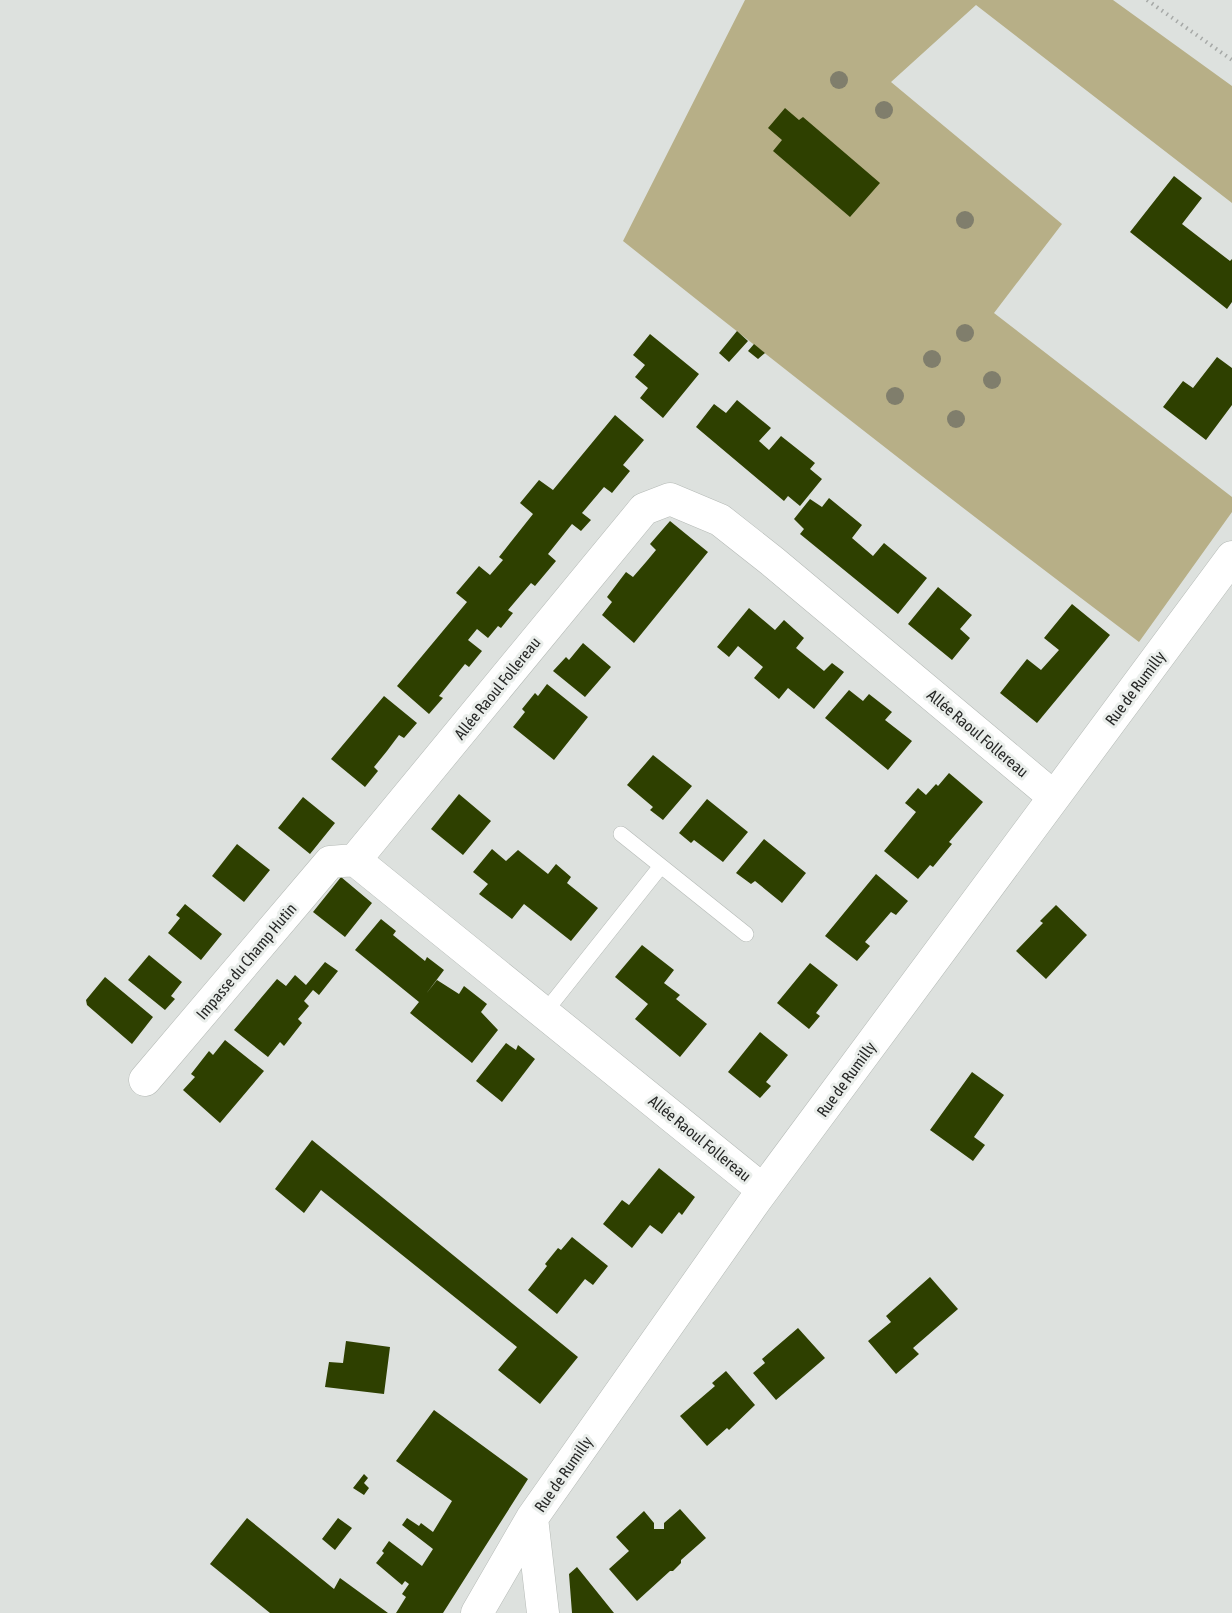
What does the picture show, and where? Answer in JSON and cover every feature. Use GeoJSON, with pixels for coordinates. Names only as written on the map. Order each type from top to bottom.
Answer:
{"type":"FeatureCollection","features":[{"type":"Feature","properties":{"kind":"street","name":"Allée Raoul Follereau"},"geometry":{"type":"LineString","coordinates":[[763,1190],[355,860],[644,509],[670,499],[720,520],[1054,797]]}},
{"type":"Feature","properties":{"kind":"street","name":"Rue de Rumilly"},"geometry":{"type":"LineString","coordinates":[[477,1613],[532,1518],[763,1190],[1232,557]]}},
{"type":"Feature","properties":{"kind":"street","name":"Impasse du Champ Hutin"},"geometry":{"type":"LineString","coordinates":[[145,1080],[330,862],[355,860]]}},
{"type":"Feature","properties":{"kind":"street"},"geometry":{"type":"LineString","coordinates":[[532,1518],[543,1613]]}},
{"type":"Feature","properties":{"kind":"lane"},"geometry":{"type":"LineString","coordinates":[[621,834],[746,934]]}},
{"type":"Feature","properties":{"kind":"lane"},"geometry":{"type":"LineString","coordinates":[[545,1012],[661,866]]}},
{"type":"Feature","properties":{"kind":"path"},"geometry":{"type":"LineString","coordinates":[[1147,0],[1232,60]]}},
{"type":"Feature","properties":{"kind":"shaded area"},"geometry":{"type":"Polygon","coordinates":[[[745,0],[1113,0],[1232,86],[1232,203],[976,5],[891,82],[1062,224],[994,313],[1232,497],[1232,512],[1139,642],[623,241],[745,0]]]}},
{"type":"Feature","properties":{"kind":"building"},"geometry":{"type":"Polygon","coordinates":[[[785,108],[799,120],[803,117],[880,183],[850,217],[773,151],[782,140],[768,128],[785,108]]]}},
{"type":"Feature","properties":{"kind":"building"},"geometry":{"type":"Polygon","coordinates":[[[1174,176],[1202,198],[1182,224],[1230,261],[1232,259],[1232,302],[1227,309],[1130,232],[1174,176]]]}},
{"type":"Feature","properties":{"kind":"building"},"geometry":{"type":"Polygon","coordinates":[[[737,331],[748,341],[729,362],[719,353],[737,331]]]}},
{"type":"Feature","properties":{"kind":"building"},"geometry":{"type":"Polygon","coordinates":[[[650,334],[699,374],[663,418],[640,398],[648,388],[635,377],[645,365],[633,355],[650,334]]]}},
{"type":"Feature","properties":{"kind":"building"},"geometry":{"type":"Polygon","coordinates":[[[754,344],[765,353],[758,359],[748,351],[754,344]]]}},
{"type":"Feature","properties":{"kind":"building"},"geometry":{"type":"Polygon","coordinates":[[[1217,357],[1232,368],[1232,405],[1206,440],[1163,407],[1183,381],[1193,388],[1217,357]]]}},
{"type":"Feature","properties":{"kind":"building"},"geometry":{"type":"Polygon","coordinates":[[[737,400],[771,428],[759,441],[769,450],[781,436],[815,463],[810,469],[822,479],[800,506],[788,496],[784,501],[696,427],[714,404],[726,413],[737,400]]]}},
{"type":"Feature","properties":{"kind":"building"},"geometry":{"type":"Polygon","coordinates":[[[615,415],[644,440],[623,465],[630,471],[612,493],[604,487],[582,513],[591,520],[581,531],[572,524],[548,554],[556,561],[535,586],[531,583],[508,610],[513,613],[501,628],[498,626],[488,638],[477,629],[468,640],[482,651],[469,667],[465,664],[439,696],[443,698],[429,714],[397,686],[467,602],[456,593],[479,566],[490,575],[503,560],[499,557],[533,514],[520,503],[539,480],[553,490],[615,415]]]}},
{"type":"Feature","properties":{"kind":"building"},"geometry":{"type":"Polygon","coordinates":[[[829,498],[862,525],[852,538],[873,556],[884,543],[927,578],[898,614],[800,534],[804,529],[794,519],[810,499],[822,507],[829,498]]]}},
{"type":"Feature","properties":{"kind":"building"},"geometry":{"type":"Polygon","coordinates":[[[670,521],[708,552],[634,643],[602,615],[612,602],[607,597],[626,572],[633,577],[656,550],[650,544],[670,521]]]}},
{"type":"Feature","properties":{"kind":"building"},"geometry":{"type":"Polygon","coordinates":[[[938,587],[972,615],[960,629],[970,638],[952,660],[908,624],[938,587]]]}},
{"type":"Feature","properties":{"kind":"building"},"geometry":{"type":"Polygon","coordinates":[[[1072,604],[1110,635],[1037,723],[1000,693],[1027,659],[1041,670],[1059,650],[1044,638],[1072,604]]]}},
{"type":"Feature","properties":{"kind":"building"},"geometry":{"type":"Polygon","coordinates":[[[749,608],[775,630],[784,620],[804,638],[796,648],[824,671],[832,663],[844,672],[814,709],[788,688],[779,699],[754,678],[763,667],[738,646],[729,657],[717,647],[749,608]]]}},
{"type":"Feature","properties":{"kind":"building"},"geometry":{"type":"Polygon","coordinates":[[[583,643],[611,667],[585,697],[553,671],[566,657],[569,660],[583,643]]]}},
{"type":"Feature","properties":{"kind":"building"},"geometry":{"type":"Polygon","coordinates":[[[547,684],[588,717],[554,760],[513,727],[525,712],[522,709],[535,693],[538,696],[547,684]]]}},
{"type":"Feature","properties":{"kind":"building"},"geometry":{"type":"Polygon","coordinates":[[[849,690],[863,701],[869,694],[892,712],[885,720],[912,741],[888,770],[825,718],[849,690]]]}},
{"type":"Feature","properties":{"kind":"building"},"geometry":{"type":"Polygon","coordinates":[[[384,696],[417,723],[404,738],[399,735],[374,767],[378,771],[365,787],[331,759],[384,696]]]}},
{"type":"Feature","properties":{"kind":"building"},"geometry":{"type":"Polygon","coordinates":[[[653,755],[692,786],[663,820],[650,810],[653,807],[627,785],[653,755]]]}},
{"type":"Feature","properties":{"kind":"building"},"geometry":{"type":"Polygon","coordinates":[[[949,773],[983,802],[949,842],[952,844],[933,867],[930,865],[918,879],[884,851],[916,812],[905,803],[918,788],[926,795],[949,773]]]}},
{"type":"Feature","properties":{"kind":"building"},"geometry":{"type":"Polygon","coordinates":[[[459,794],[491,821],[463,855],[431,829],[459,794]]]}},
{"type":"Feature","properties":{"kind":"building"},"geometry":{"type":"Polygon","coordinates":[[[303,797],[335,823],[310,854],[278,828],[303,797]]]}},
{"type":"Feature","properties":{"kind":"building"},"geometry":{"type":"Polygon","coordinates":[[[707,799],[748,832],[723,862],[694,840],[691,843],[679,833],[707,799]]]}},
{"type":"Feature","properties":{"kind":"building"},"geometry":{"type":"Polygon","coordinates":[[[764,839],[806,873],[782,903],[755,881],[751,884],[736,873],[764,839]]]}},
{"type":"Feature","properties":{"kind":"building"},"geometry":{"type":"Polygon","coordinates":[[[237,844],[270,870],[244,902],[212,876],[237,844]]]}},
{"type":"Feature","properties":{"kind":"building"},"geometry":{"type":"Polygon","coordinates":[[[492,849],[506,861],[518,850],[548,874],[556,864],[571,877],[567,883],[598,908],[571,941],[524,904],[512,919],[479,894],[488,884],[473,872],[492,849]]]}},
{"type":"Feature","properties":{"kind":"building"},"geometry":{"type":"Polygon","coordinates":[[[876,874],[908,901],[896,915],[891,912],[865,942],[870,946],[857,961],[825,936],[876,874]]]}},
{"type":"Feature","properties":{"kind":"building"},"geometry":{"type":"Polygon","coordinates":[[[341,877],[372,903],[345,937],[313,912],[341,877]]]}},
{"type":"Feature","properties":{"kind":"building"},"geometry":{"type":"Polygon","coordinates":[[[185,904],[222,934],[201,960],[168,933],[180,918],[176,915],[185,904]]]}},
{"type":"Feature","properties":{"kind":"building"},"geometry":{"type":"Polygon","coordinates":[[[1056,905],[1087,935],[1046,979],[1016,951],[1043,923],[1040,921],[1056,905]]]}},
{"type":"Feature","properties":{"kind":"building"},"geometry":{"type":"Polygon","coordinates":[[[381,919],[396,931],[393,935],[425,961],[427,957],[444,970],[426,994],[437,980],[459,994],[464,986],[487,1004],[481,1012],[498,1030],[472,1063],[410,1013],[419,1002],[355,950],[381,919]]]}},
{"type":"Feature","properties":{"kind":"building"},"geometry":{"type":"Polygon","coordinates":[[[642,945],[674,970],[664,983],[680,995],[676,999],[707,1024],[680,1057],[635,1019],[648,1004],[615,977],[642,945]]]}},
{"type":"Feature","properties":{"kind":"building"},"geometry":{"type":"Polygon","coordinates":[[[149,955],[182,982],[171,996],[175,999],[165,1010],[128,980],[149,955]]]}},
{"type":"Feature","properties":{"kind":"building"},"geometry":{"type":"Polygon","coordinates":[[[325,962],[338,971],[319,995],[313,990],[304,1001],[309,1006],[298,1019],[302,1023],[284,1046],[280,1042],[268,1057],[234,1030],[277,979],[286,986],[295,975],[306,985],[325,962]]]}},
{"type":"Feature","properties":{"kind":"building"},"geometry":{"type":"Polygon","coordinates":[[[810,963],[838,985],[816,1013],[820,1016],[809,1029],[777,1003],[810,963]]]}},
{"type":"Feature","properties":{"kind":"building"},"geometry":{"type":"Polygon","coordinates":[[[105,977],[153,1017],[132,1044],[87,1005],[86,1000],[105,977]]]}},
{"type":"Feature","properties":{"kind":"building"},"geometry":{"type":"Polygon","coordinates":[[[760,1032],[788,1055],[766,1082],[771,1086],[760,1098],[728,1072],[760,1032]]]}},
{"type":"Feature","properties":{"kind":"building"},"geometry":{"type":"Polygon","coordinates":[[[225,1040],[264,1071],[220,1123],[183,1090],[195,1077],[191,1074],[209,1051],[213,1055],[225,1040]]]}},
{"type":"Feature","properties":{"kind":"building"},"geometry":{"type":"Polygon","coordinates":[[[506,1043],[516,1050],[518,1045],[535,1059],[502,1102],[476,1081],[506,1043]]]}},
{"type":"Feature","properties":{"kind":"building"},"geometry":{"type":"Polygon","coordinates":[[[972,1072],[1004,1095],[974,1137],[985,1145],[973,1161],[930,1130],[972,1072]]]}},
{"type":"Feature","properties":{"kind":"building"},"geometry":{"type":"Polygon","coordinates":[[[312,1140],[578,1357],[540,1404],[498,1370],[517,1347],[321,1190],[304,1213],[275,1189],[312,1140]]]}},
{"type":"Feature","properties":{"kind":"building"},"geometry":{"type":"Polygon","coordinates":[[[659,1168],[695,1197],[682,1215],[679,1212],[662,1234],[650,1225],[632,1248],[603,1224],[622,1200],[629,1205],[659,1168]]]}},
{"type":"Feature","properties":{"kind":"building"},"geometry":{"type":"Polygon","coordinates":[[[572,1237],[608,1266],[593,1285],[585,1279],[557,1314],[528,1290],[558,1248],[561,1250],[572,1237]]]}},
{"type":"Feature","properties":{"kind":"building"},"geometry":{"type":"Polygon","coordinates":[[[930,1277],[958,1309],[913,1348],[919,1354],[896,1374],[868,1341],[891,1322],[886,1316],[930,1277]]]}},
{"type":"Feature","properties":{"kind":"building"},"geometry":{"type":"Polygon","coordinates":[[[798,1328],[825,1358],[776,1400],[753,1373],[765,1363],[762,1359],[798,1328]]]}},
{"type":"Feature","properties":{"kind":"building"},"geometry":{"type":"Polygon","coordinates":[[[346,1341],[390,1347],[384,1394],[325,1387],[329,1362],[343,1363],[346,1341]]]}},
{"type":"Feature","properties":{"kind":"building"},"geometry":{"type":"Polygon","coordinates":[[[726,1371],[755,1405],[729,1430],[727,1428],[707,1446],[680,1416],[715,1386],[712,1383],[726,1371]]]}},
{"type":"Feature","properties":{"kind":"building"},"geometry":{"type":"Polygon","coordinates":[[[434,1410],[528,1479],[443,1613],[396,1613],[406,1597],[402,1594],[409,1584],[405,1581],[402,1585],[376,1563],[384,1553],[382,1551],[389,1541],[422,1566],[433,1549],[402,1525],[407,1518],[419,1526],[421,1523],[433,1532],[452,1501],[396,1461],[434,1410]]]}},
{"type":"Feature","properties":{"kind":"building"},"geometry":{"type":"Polygon","coordinates":[[[364,1474],[368,1478],[364,1483],[369,1488],[364,1495],[353,1488],[364,1474]]]}},
{"type":"Feature","properties":{"kind":"building"},"geometry":{"type":"Polygon","coordinates":[[[680,1509],[706,1538],[681,1560],[673,1571],[670,1571],[637,1601],[609,1569],[629,1551],[616,1537],[644,1511],[654,1523],[654,1529],[664,1529],[664,1523],[680,1509]]]}},
{"type":"Feature","properties":{"kind":"building"},"geometry":{"type":"Polygon","coordinates":[[[247,1518],[334,1589],[340,1578],[388,1613],[270,1613],[210,1564],[247,1518]]]}},
{"type":"Feature","properties":{"kind":"building"},"geometry":{"type":"Polygon","coordinates":[[[338,1518],[352,1528],[335,1550],[322,1539],[338,1518]]]}},
{"type":"Feature","properties":{"kind":"building"},"geometry":{"type":"Polygon","coordinates":[[[577,1567],[614,1613],[572,1613],[569,1574],[577,1567]]]}}]}
